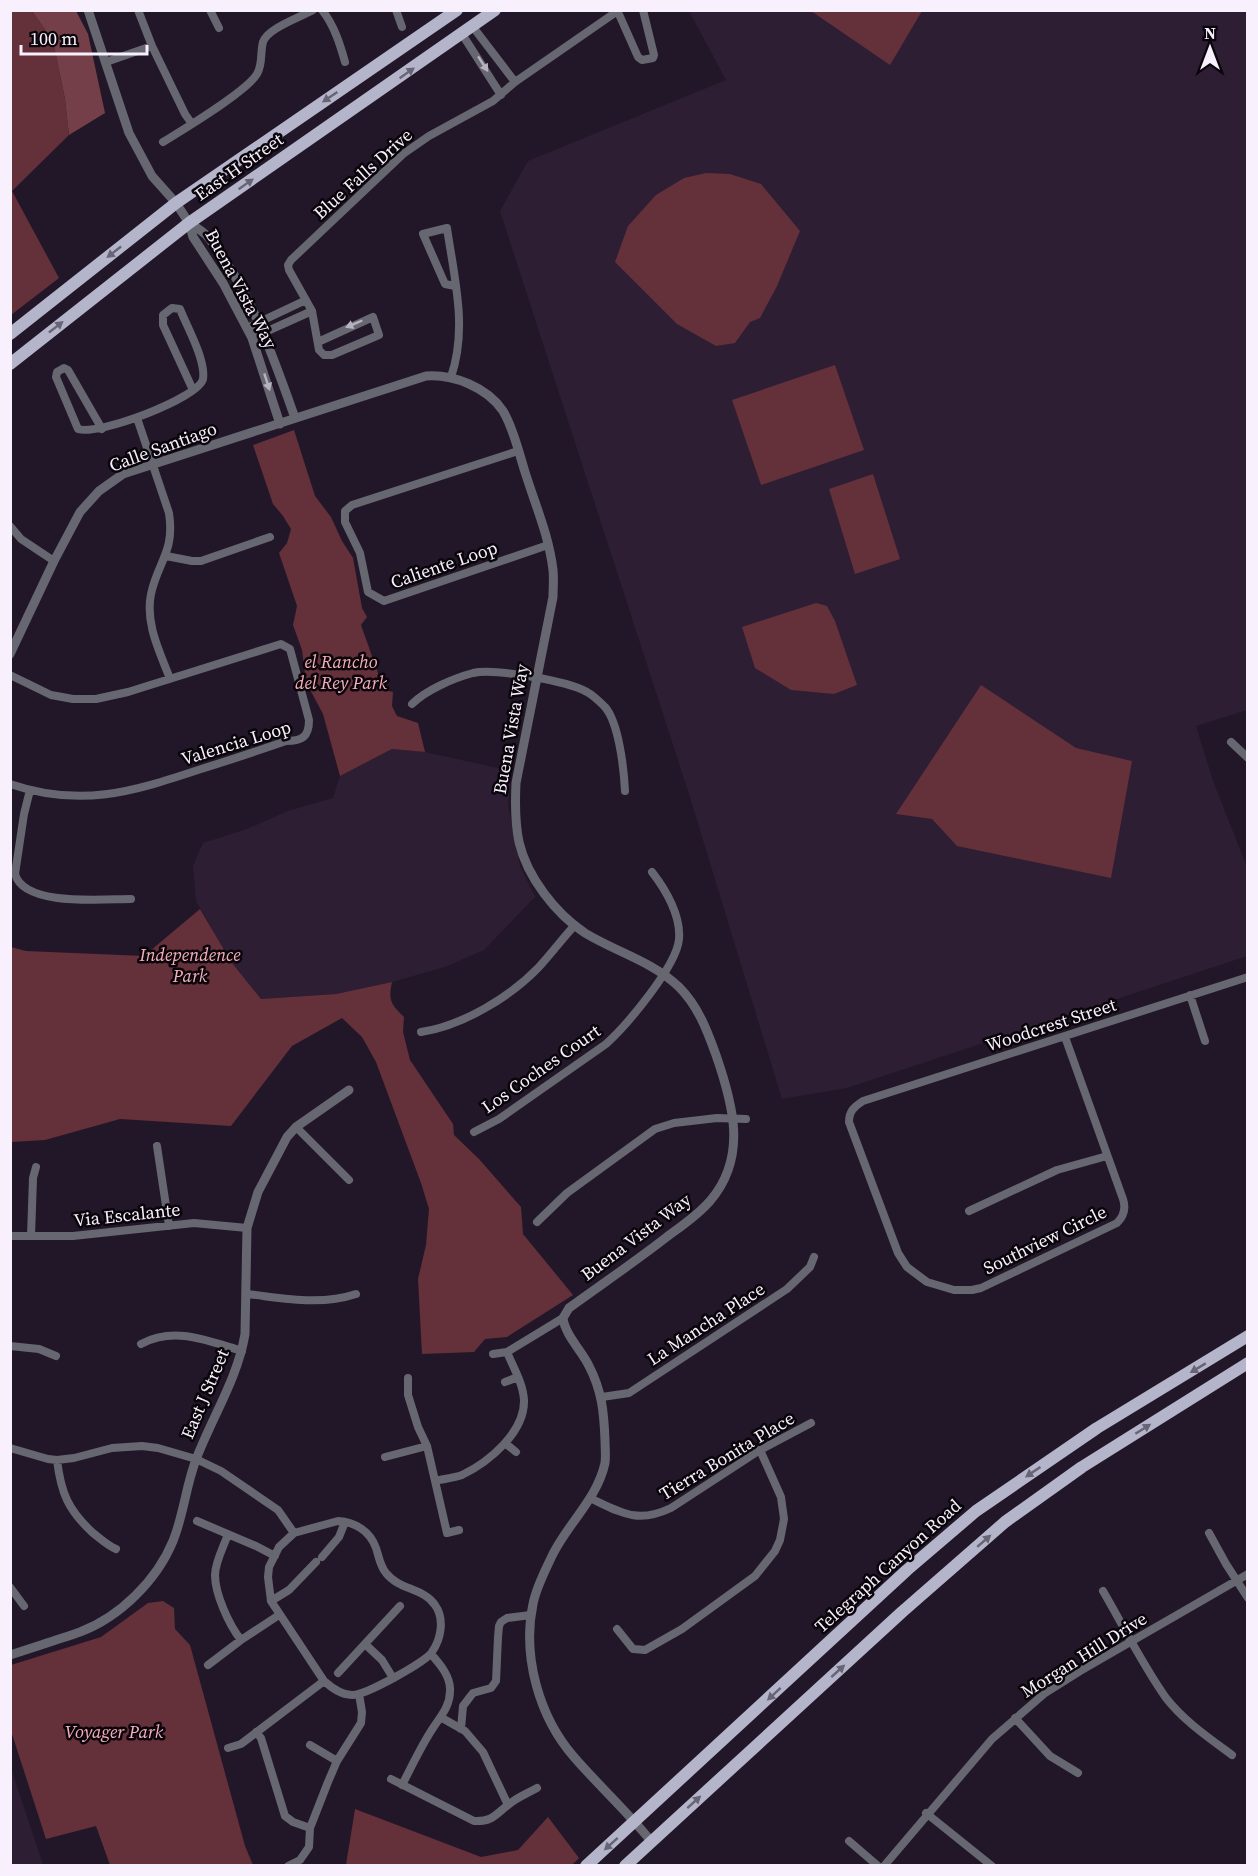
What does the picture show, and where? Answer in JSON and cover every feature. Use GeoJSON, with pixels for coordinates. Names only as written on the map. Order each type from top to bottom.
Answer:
{"type":"FeatureCollection","features":[{"type":"Feature","properties":{"kind":"main road","name":"East H Street"},"geometry":{"type":"LineString","coordinates":[[10,364],[189,223],[495,10]]}},
{"type":"Feature","properties":{"kind":"main road","name":"East H Street"},"geometry":{"type":"LineString","coordinates":[[10,334],[176,203],[449,13]]}},
{"type":"Feature","properties":{"kind":"main road","name":"Telegraph Canyon Road"},"geometry":{"type":"LineString","coordinates":[[586,1866],[907,1570],[976,1511],[1097,1428],[1248,1336]]}},
{"type":"Feature","properties":{"kind":"main road"},"geometry":{"type":"LineString","coordinates":[[625,1866],[902,1612],[1005,1522],[1082,1467],[1248,1363]]}},
{"type":"Feature","properties":{"kind":"street","name":"Buena Vista Way"},"geometry":{"type":"LineString","coordinates":[[88,10],[129,133],[152,176],[176,203],[189,223],[193,237],[223,283],[247,328],[280,424],[418,378],[435,375],[451,377],[471,385],[488,396],[502,411],[518,451],[548,545],[553,570],[553,597],[516,783],[514,810],[520,844],[538,883],[574,925],[642,960],[663,974],[678,987],[698,1012],[711,1040],[725,1081],[734,1118],[731,1160],[722,1183],[710,1201],[695,1217],[569,1308],[564,1318]]}},
{"type":"Feature","properties":{"kind":"street"},"geometry":{"type":"LineString","coordinates":[[138,10],[152,46],[192,124]]}},
{"type":"Feature","properties":{"kind":"street"},"geometry":{"type":"LineString","coordinates":[[210,10],[219,28]]}},
{"type":"Feature","properties":{"kind":"street"},"geometry":{"type":"LineString","coordinates":[[163,142],[192,124],[257,75],[262,61],[263,42],[270,32],[313,10]]}},
{"type":"Feature","properties":{"kind":"street"},"geometry":{"type":"LineString","coordinates":[[322,10],[336,36],[345,62]]}},
{"type":"Feature","properties":{"kind":"street"},"geometry":{"type":"LineString","coordinates":[[396,10],[402,27]]}},
{"type":"Feature","properties":{"kind":"street"},"geometry":{"type":"LineString","coordinates":[[618,11],[638,57],[648,60],[654,55],[642,10]]}},
{"type":"Feature","properties":{"kind":"street","name":"Blue Falls Drive"},"geometry":{"type":"LineString","coordinates":[[318,342],[312,311],[289,270],[288,265],[291,260],[403,154],[429,136],[501,95],[515,82],[618,11]]}},
{"type":"Feature","properties":{"kind":"street"},"geometry":{"type":"LineString","coordinates":[[467,31],[515,82]]}},
{"type":"Feature","properties":{"kind":"street"},"geometry":{"type":"LineString","coordinates":[[467,31],[501,95]]}},
{"type":"Feature","properties":{"kind":"street"},"geometry":{"type":"LineString","coordinates":[[106,62],[152,46]]}},
{"type":"Feature","properties":{"kind":"street","name":"Buena Vista Way"},"geometry":{"type":"LineString","coordinates":[[189,223],[207,236],[235,278],[263,333],[295,418]]}},
{"type":"Feature","properties":{"kind":"street"},"geometry":{"type":"LineString","coordinates":[[451,377],[456,364],[460,314],[447,228],[423,234],[445,284],[455,286]]}},
{"type":"Feature","properties":{"kind":"street"},"geometry":{"type":"LineString","coordinates":[[247,328],[306,300]]}},
{"type":"Feature","properties":{"kind":"street"},"geometry":{"type":"LineString","coordinates":[[102,429],[68,370],[64,368],[57,372],[56,376],[78,429],[84,431],[102,429],[137,418],[193,390],[201,383],[203,371],[180,309],[172,308],[166,311],[162,318],[163,325],[193,390]]}},
{"type":"Feature","properties":{"kind":"street"},"geometry":{"type":"LineString","coordinates":[[252,338],[312,311]]}},
{"type":"Feature","properties":{"kind":"street"},"geometry":{"type":"LineString","coordinates":[[374,317],[379,335],[332,355],[324,354],[319,350],[318,342],[374,317]]}},
{"type":"Feature","properties":{"kind":"street"},"geometry":{"type":"LineString","coordinates":[[137,418],[170,513],[171,541],[151,592],[149,610],[151,628],[170,679]]}},
{"type":"Feature","properties":{"kind":"street","name":"Calle Santiago"},"geometry":{"type":"LineString","coordinates":[[10,654],[80,512],[99,491],[123,474],[280,424]]}},
{"type":"Feature","properties":{"kind":"street","name":"Caliente Loop"},"geometry":{"type":"LineString","coordinates":[[518,451],[352,505],[345,511],[345,522],[360,554],[368,592],[384,601],[548,545]]}},
{"type":"Feature","properties":{"kind":"street"},"geometry":{"type":"LineString","coordinates":[[10,526],[21,539],[54,561]]}},
{"type":"Feature","properties":{"kind":"street"},"geometry":{"type":"LineString","coordinates":[[166,556],[201,561],[270,537]]}},
{"type":"Feature","properties":{"kind":"street","name":"Valencia Loop"},"geometry":{"type":"LineString","coordinates":[[10,675],[51,695],[78,700],[96,699],[117,695],[281,644],[290,649],[309,720],[306,736],[298,741],[286,741],[141,789],[88,796],[61,795],[10,784]]}},
{"type":"Feature","properties":{"kind":"street"},"geometry":{"type":"LineString","coordinates":[[412,704],[430,690],[474,673],[499,672],[571,685],[588,692],[605,707],[609,714],[619,744],[626,792]]}},
{"type":"Feature","properties":{"kind":"street"},"geometry":{"type":"LineString","coordinates":[[1231,742],[1248,758]]}},
{"type":"Feature","properties":{"kind":"street"},"geometry":{"type":"LineString","coordinates":[[30,790],[15,874],[17,881],[26,889],[64,899],[130,899]]}},
{"type":"Feature","properties":{"kind":"street","name":"Los Coches Court"},"geometry":{"type":"LineString","coordinates":[[474,1132],[499,1119],[606,1044],[621,1029],[663,974],[678,950],[680,937],[669,899],[652,872]]}},
{"type":"Feature","properties":{"kind":"street"},"geometry":{"type":"LineString","coordinates":[[421,1032],[470,1017],[511,990],[536,970],[574,925]]}},
{"type":"Feature","properties":{"kind":"street","name":"Woodcrest Street"},"geometry":{"type":"LineString","coordinates":[[863,1101],[1248,977]]}},
{"type":"Feature","properties":{"kind":"street"},"geometry":{"type":"LineString","coordinates":[[1190,995],[1204,1041]]}},
{"type":"Feature","properties":{"kind":"street","name":"Southview Circle"},"geometry":{"type":"LineString","coordinates":[[863,1101],[853,1108],[849,1115],[849,1122],[898,1253],[907,1267],[920,1278],[945,1289],[963,1291],[981,1288],[1117,1223],[1124,1213],[1124,1203],[1065,1036]]}},
{"type":"Feature","properties":{"kind":"street","name":"East J Street"},"geometry":{"type":"LineString","coordinates":[[10,1655],[82,1631],[114,1614],[143,1587],[162,1561],[173,1540],[196,1459],[242,1351],[247,1294],[247,1228],[258,1192],[287,1137],[296,1127],[349,1090]]}},
{"type":"Feature","properties":{"kind":"street"},"geometry":{"type":"LineString","coordinates":[[537,1222],[567,1193],[655,1129],[674,1123],[746,1119]]}},
{"type":"Feature","properties":{"kind":"street"},"geometry":{"type":"LineString","coordinates":[[296,1127],[350,1180]]}},
{"type":"Feature","properties":{"kind":"street"},"geometry":{"type":"LineString","coordinates":[[157,1146],[169,1226]]}},
{"type":"Feature","properties":{"kind":"street"},"geometry":{"type":"LineString","coordinates":[[969,1211],[1057,1170],[1107,1156]]}},
{"type":"Feature","properties":{"kind":"street"},"geometry":{"type":"LineString","coordinates":[[31,1236],[33,1178],[36,1167]]}},
{"type":"Feature","properties":{"kind":"street","name":"Via Escalante"},"geometry":{"type":"LineString","coordinates":[[10,1236],[73,1236],[207,1223],[247,1228]]}},
{"type":"Feature","properties":{"kind":"street","name":"La Mancha Place"},"geometry":{"type":"LineString","coordinates":[[602,1397],[628,1393],[787,1289],[810,1266],[814,1257]]}},
{"type":"Feature","properties":{"kind":"street"},"geometry":{"type":"LineString","coordinates":[[247,1294],[319,1302],[343,1299],[356,1294]]}},
{"type":"Feature","properties":{"kind":"street"},"geometry":{"type":"LineString","coordinates":[[493,1354],[507,1352],[564,1318],[568,1331],[589,1366],[602,1397],[605,1463],[590,1498],[553,1553],[538,1587],[531,1615],[530,1663],[542,1701],[560,1738],[573,1756],[651,1841]]}},
{"type":"Feature","properties":{"kind":"street"},"geometry":{"type":"LineString","coordinates":[[141,1344],[151,1339],[186,1335],[242,1351]]}},
{"type":"Feature","properties":{"kind":"street"},"geometry":{"type":"LineString","coordinates":[[10,1346],[39,1349],[56,1356]]}},
{"type":"Feature","properties":{"kind":"street"},"geometry":{"type":"LineString","coordinates":[[435,1481],[461,1475],[496,1453],[514,1433],[522,1415],[524,1401],[518,1377],[507,1352]]}},
{"type":"Feature","properties":{"kind":"street"},"geometry":{"type":"LineString","coordinates":[[505,1382],[518,1377]]}},
{"type":"Feature","properties":{"kind":"street"},"geometry":{"type":"LineString","coordinates":[[408,1378],[408,1395],[427,1446],[447,1533],[459,1530]]}},
{"type":"Feature","properties":{"kind":"street","name":"Tierra Bonita Place"},"geometry":{"type":"LineString","coordinates":[[590,1498],[626,1515],[639,1517],[657,1514],[671,1508],[760,1450],[811,1423]]}},
{"type":"Feature","properties":{"kind":"street"},"geometry":{"type":"LineString","coordinates":[[505,1443],[516,1452]]}},
{"type":"Feature","properties":{"kind":"street"},"geometry":{"type":"LineString","coordinates":[[10,1448],[57,1460],[112,1448],[142,1446],[158,1448],[196,1459],[221,1471],[279,1510],[294,1533]]}},
{"type":"Feature","properties":{"kind":"street"},"geometry":{"type":"LineString","coordinates":[[385,1457],[427,1446]]}},
{"type":"Feature","properties":{"kind":"street"},"geometry":{"type":"LineString","coordinates":[[617,1629],[633,1649],[645,1650],[682,1629],[755,1576],[775,1551],[784,1520],[781,1497],[760,1450]]}},
{"type":"Feature","properties":{"kind":"street"},"geometry":{"type":"LineString","coordinates":[[57,1460],[61,1487],[72,1510],[80,1521],[116,1549]]}},
{"type":"Feature","properties":{"kind":"street"},"geometry":{"type":"LineString","coordinates":[[196,1521],[275,1556]]}},
{"type":"Feature","properties":{"kind":"street"},"geometry":{"type":"LineString","coordinates":[[338,1521],[345,1522],[365,1530],[375,1545],[382,1566],[398,1585],[425,1596],[436,1606],[442,1625],[440,1636],[431,1654],[393,1678],[351,1695],[334,1690],[324,1681],[271,1601],[267,1577],[269,1567],[279,1547],[294,1533],[338,1521]]}},
{"type":"Feature","properties":{"kind":"street"},"geometry":{"type":"LineString","coordinates":[[271,1601],[288,1590],[319,1559],[339,1537],[345,1522]]}},
{"type":"Feature","properties":{"kind":"street"},"geometry":{"type":"LineString","coordinates":[[1209,1533],[1248,1598]]}},
{"type":"Feature","properties":{"kind":"street"},"geometry":{"type":"LineString","coordinates":[[228,1534],[214,1573],[231,1626],[242,1640]]}},
{"type":"Feature","properties":{"kind":"street","name":"Morgan Hill Drive"},"geometry":{"type":"LineString","coordinates":[[884,1866],[926,1813],[992,1739],[1015,1718],[1050,1690],[1248,1574]]}},
{"type":"Feature","properties":{"kind":"street"},"geometry":{"type":"LineString","coordinates":[[10,1587],[24,1606]]}},
{"type":"Feature","properties":{"kind":"street"},"geometry":{"type":"LineString","coordinates":[[1103,1591],[1131,1642],[1167,1699],[1200,1732],[1232,1755]]}},
{"type":"Feature","properties":{"kind":"street"},"geometry":{"type":"LineString","coordinates":[[338,1672],[400,1606]]}},
{"type":"Feature","properties":{"kind":"street"},"geometry":{"type":"LineString","coordinates":[[208,1665],[279,1615]]}},
{"type":"Feature","properties":{"kind":"street"},"geometry":{"type":"LineString","coordinates":[[461,1729],[463,1706],[473,1694],[491,1688],[496,1681],[501,1622],[507,1618],[531,1615]]}},
{"type":"Feature","properties":{"kind":"street"},"geometry":{"type":"LineString","coordinates":[[365,1644],[382,1660],[393,1678]]}},
{"type":"Feature","properties":{"kind":"street"},"geometry":{"type":"LineString","coordinates":[[402,1785],[434,1727],[442,1718],[448,1700],[450,1684],[431,1654]]}},
{"type":"Feature","properties":{"kind":"street"},"geometry":{"type":"LineString","coordinates":[[228,1749],[241,1744],[324,1681]]}},
{"type":"Feature","properties":{"kind":"street"},"geometry":{"type":"LineString","coordinates":[[288,1866],[300,1860],[309,1847],[310,1828],[337,1761],[361,1723],[362,1712],[358,1694]]}},
{"type":"Feature","properties":{"kind":"street"},"geometry":{"type":"LineString","coordinates":[[442,1718],[461,1729],[483,1752],[508,1805]]}},
{"type":"Feature","properties":{"kind":"street"},"geometry":{"type":"LineString","coordinates":[[1015,1718],[1050,1756],[1078,1773]]}},
{"type":"Feature","properties":{"kind":"street"},"geometry":{"type":"LineString","coordinates":[[256,1732],[261,1738],[285,1816],[292,1822],[310,1828]]}},
{"type":"Feature","properties":{"kind":"street"},"geometry":{"type":"LineString","coordinates":[[310,1745],[337,1761]]}},
{"type":"Feature","properties":{"kind":"street"},"geometry":{"type":"LineString","coordinates":[[391,1779],[474,1821],[483,1822],[499,1815],[508,1805],[537,1788]]}},
{"type":"Feature","properties":{"kind":"street"},"geometry":{"type":"LineString","coordinates":[[926,1813],[992,1866]]}},
{"type":"Feature","properties":{"kind":"street"},"geometry":{"type":"LineString","coordinates":[[849,1841],[878,1866]]}},
{"type":"Feature","properties":{"kind":"shaded area"},"geometry":{"type":"Polygon","coordinates":[[[32,11],[76,11],[88,34],[105,113],[69,135],[65,99],[53,41],[32,11]]]}},
{"type":"Feature","properties":{"kind":"shaded area"},"geometry":{"type":"Polygon","coordinates":[[[689,11],[1247,11],[1247,710],[1196,726],[1213,781],[1247,867],[1247,956],[847,1088],[782,1099],[689,794],[500,211],[528,161],[726,80],[689,11]]]}},
{"type":"Feature","properties":{"kind":"shaded area"},"geometry":{"type":"Polygon","coordinates":[[[392,749],[425,752],[511,771],[508,806],[520,866],[535,897],[484,950],[445,967],[392,982],[336,994],[261,999],[232,963],[196,901],[193,866],[203,843],[247,829],[288,811],[333,798],[340,776],[392,749]]]}},
{"type":"Feature","properties":{"kind":"shaded area"},"geometry":{"type":"Polygon","coordinates":[[[11,1768],[43,1865],[11,1865],[11,1768]]]}},
{"type":"Feature","properties":{"kind":"green space"},"geometry":{"type":"Polygon","coordinates":[[[11,11],[32,11],[53,41],[65,99],[69,135],[12,191],[59,278],[11,315],[11,11]]]}},
{"type":"Feature","properties":{"kind":"green space"},"geometry":{"type":"Polygon","coordinates":[[[811,11],[922,11],[890,65],[811,11]]]}},
{"type":"Feature","properties":{"kind":"green space"},"geometry":{"type":"Polygon","coordinates":[[[706,173],[730,174],[761,184],[800,231],[777,286],[760,318],[750,322],[735,343],[716,346],[677,324],[615,262],[628,226],[656,195],[684,178],[706,173]]]}},
{"type":"Feature","properties":{"kind":"green space"},"geometry":{"type":"Polygon","coordinates":[[[835,365],[864,450],[761,485],[732,400],[835,365]]]}},
{"type":"Feature","properties":{"kind":"green space","name":"el Rancho del Rey Park"},"geometry":{"type":"Polygon","coordinates":[[[294,430],[315,496],[331,517],[353,558],[362,608],[367,617],[361,625],[384,690],[393,692],[392,706],[397,716],[418,723],[425,752],[392,749],[340,776],[323,714],[306,682],[302,650],[293,625],[297,606],[279,553],[287,543],[291,529],[273,504],[253,445],[294,430]]]}},
{"type":"Feature","properties":{"kind":"green space"},"geometry":{"type":"Polygon","coordinates":[[[873,474],[900,559],[855,574],[829,489],[873,474]]]}},
{"type":"Feature","properties":{"kind":"green space"},"geometry":{"type":"Polygon","coordinates":[[[816,603],[827,606],[835,621],[857,685],[834,694],[791,690],[755,668],[742,627],[816,603]]]}},
{"type":"Feature","properties":{"kind":"green space"},"geometry":{"type":"Polygon","coordinates":[[[981,685],[1076,748],[1132,761],[1111,878],[957,846],[932,819],[896,814],[981,685]]]}},
{"type":"Feature","properties":{"kind":"green space","name":"Independence Park"},"geometry":{"type":"Polygon","coordinates":[[[200,909],[232,963],[261,999],[336,994],[392,982],[390,994],[393,1005],[404,1017],[403,1032],[410,1060],[453,1124],[454,1135],[479,1159],[521,1207],[523,1234],[573,1295],[507,1337],[485,1339],[474,1352],[422,1354],[418,1279],[426,1245],[429,1209],[376,1062],[362,1037],[342,1018],[292,1046],[231,1126],[120,1119],[45,1140],[11,1142],[11,947],[26,951],[144,956],[200,909]]]}},
{"type":"Feature","properties":{"kind":"green space","name":"Voyager Park"},"geometry":{"type":"Polygon","coordinates":[[[163,1601],[174,1608],[175,1629],[190,1645],[245,1846],[253,1865],[110,1865],[96,1826],[46,1839],[11,1731],[11,1665],[101,1637],[148,1603],[163,1601]]]}},
{"type":"Feature","properties":{"kind":"green space"},"geometry":{"type":"Polygon","coordinates":[[[355,1809],[481,1857],[518,1850],[548,1817],[579,1858],[571,1866],[346,1865],[355,1809]]]}}]}
